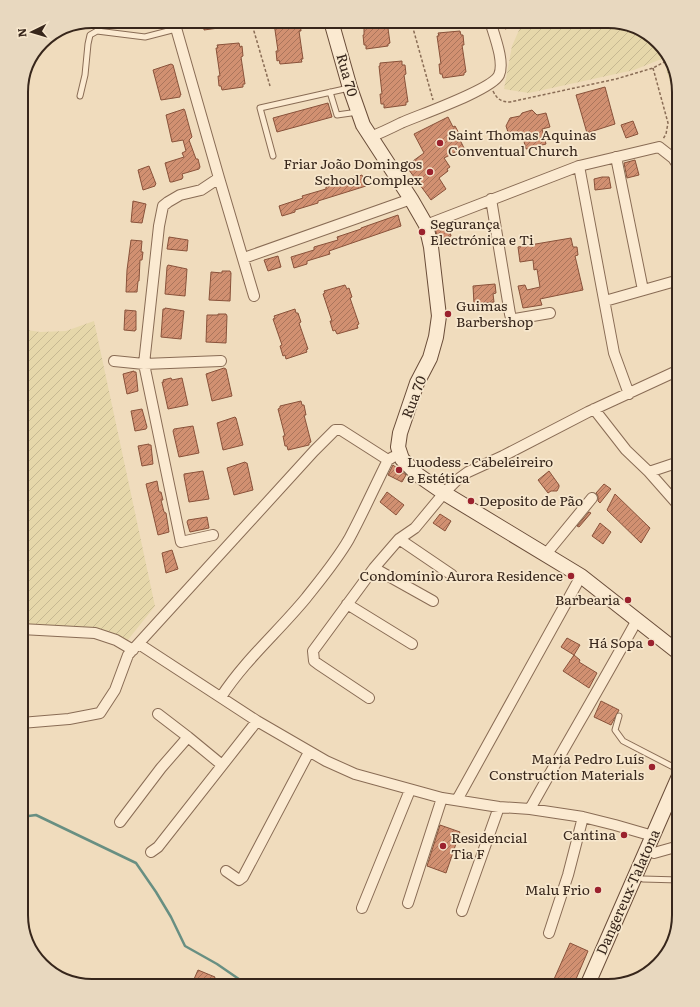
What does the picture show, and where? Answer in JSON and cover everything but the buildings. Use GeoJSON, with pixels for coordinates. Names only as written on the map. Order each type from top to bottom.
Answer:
{"type":"FeatureCollection","features":[{"type":"Feature","properties":{"kind":"street"},"geometry":{"type":"LineString","coordinates":[[176,28],[218,178],[244,258],[254,296]]}},
{"type":"Feature","properties":{"kind":"street","name":"Rua 70"},"geometry":{"type":"LineString","coordinates":[[333,28],[350,88],[363,125],[426,225],[431,247],[439,316],[436,337],[430,358],[417,383],[394,456]]}},
{"type":"Feature","properties":{"kind":"street"},"geometry":{"type":"LineString","coordinates":[[370,137],[436,109],[466,100],[497,78],[500,73],[501,60],[492,28]]}},
{"type":"Feature","properties":{"kind":"street"},"geometry":{"type":"LineString","coordinates":[[426,225],[579,166],[659,147],[672,157]]}},
{"type":"Feature","properties":{"kind":"street"},"geometry":{"type":"LineString","coordinates":[[616,157],[643,290]]}},
{"type":"Feature","properties":{"kind":"street"},"geometry":{"type":"LineString","coordinates":[[579,166],[614,353],[629,394]]}},
{"type":"Feature","properties":{"kind":"street"},"geometry":{"type":"LineString","coordinates":[[213,535],[181,542],[144,364],[159,226],[163,206],[173,198],[201,190],[218,178]]}},
{"type":"Feature","properties":{"kind":"street"},"geometry":{"type":"LineString","coordinates":[[244,258],[411,199]]}},
{"type":"Feature","properties":{"kind":"street"},"geometry":{"type":"LineString","coordinates":[[491,199],[511,318],[550,313]]}},
{"type":"Feature","properties":{"kind":"street"},"geometry":{"type":"LineString","coordinates":[[605,301],[672,282]]}},
{"type":"Feature","properties":{"kind":"street"},"geometry":{"type":"LineString","coordinates":[[114,361],[144,364],[221,360]]}},
{"type":"Feature","properties":{"kind":"street"},"geometry":{"type":"LineString","coordinates":[[369,698],[318,664],[312,657],[313,652],[347,604],[374,568],[399,539],[415,528],[444,493],[457,480],[468,472],[503,456],[594,409],[672,373]]}},
{"type":"Feature","properties":{"kind":"street"},"geometry":{"type":"LineString","coordinates":[[594,409],[622,446],[649,472],[672,498]]}},
{"type":"Feature","properties":{"kind":"street"},"geometry":{"type":"LineString","coordinates":[[28,722],[69,719],[100,712],[115,690],[128,655],[314,451],[335,430],[341,430],[402,459],[411,469],[444,493],[581,576],[672,647]]}},
{"type":"Feature","properties":{"kind":"street"},"geometry":{"type":"LineString","coordinates":[[221,698],[232,680],[288,619],[325,573],[348,540],[394,456]]}},
{"type":"Feature","properties":{"kind":"street"},"geometry":{"type":"LineString","coordinates":[[649,472],[672,464]]}},
{"type":"Feature","properties":{"kind":"street"},"geometry":{"type":"LineString","coordinates":[[546,554],[592,498]]}},
{"type":"Feature","properties":{"kind":"street"},"geometry":{"type":"LineString","coordinates":[[399,539],[452,575]]}},
{"type":"Feature","properties":{"kind":"street"},"geometry":{"type":"LineString","coordinates":[[374,568],[433,601]]}},
{"type":"Feature","properties":{"kind":"street"},"geometry":{"type":"LineString","coordinates":[[457,800],[581,576]]}},
{"type":"Feature","properties":{"kind":"street"},"geometry":{"type":"LineString","coordinates":[[347,604],[412,644]]}},
{"type":"Feature","properties":{"kind":"street"},"geometry":{"type":"LineString","coordinates":[[530,809],[638,620]]}},
{"type":"Feature","properties":{"kind":"street"},"geometry":{"type":"LineString","coordinates":[[28,629],[95,633],[136,647],[221,698],[256,722],[326,761],[355,774],[442,798],[583,817],[653,836]]}},
{"type":"Feature","properties":{"kind":"street"},"geometry":{"type":"LineString","coordinates":[[158,714],[188,736],[222,765]]}},
{"type":"Feature","properties":{"kind":"street"},"geometry":{"type":"LineString","coordinates":[[151,852],[158,847],[256,722]]}},
{"type":"Feature","properties":{"kind":"street"},"geometry":{"type":"LineString","coordinates":[[120,822],[161,768],[188,736]]}},
{"type":"Feature","properties":{"kind":"street"},"geometry":{"type":"LineString","coordinates":[[226,871],[239,880],[243,877],[309,752]]}},
{"type":"Feature","properties":{"kind":"street"},"geometry":{"type":"LineString","coordinates":[[362,908],[410,790]]}},
{"type":"Feature","properties":{"kind":"street","name":"Dangereux-Talatona"},"geometry":{"type":"LineString","coordinates":[[590,979],[672,792]]}},
{"type":"Feature","properties":{"kind":"street"},"geometry":{"type":"LineString","coordinates":[[408,903],[442,798]]}},
{"type":"Feature","properties":{"kind":"street"},"geometry":{"type":"LineString","coordinates":[[462,911],[499,806]]}},
{"type":"Feature","properties":{"kind":"street","name":"Dangereux-Talatona"},"geometry":{"type":"LineString","coordinates":[[598,979],[672,813]]}},
{"type":"Feature","properties":{"kind":"street"},"geometry":{"type":"LineString","coordinates":[[549,933],[568,875],[583,817]]}},
{"type":"Feature","properties":{"kind":"street"},"geometry":{"type":"LineString","coordinates":[[654,853],[672,848]]}},
{"type":"Feature","properties":{"kind":"lane"},"geometry":{"type":"LineString","coordinates":[[80,96],[85,75],[90,35],[97,31],[144,37],[167,28]]}},
{"type":"Feature","properties":{"kind":"lane"},"geometry":{"type":"LineString","coordinates":[[273,156],[260,108],[350,88]]}},
{"type":"Feature","properties":{"kind":"lane"},"geometry":{"type":"LineString","coordinates":[[330,92],[337,116],[358,112]]}},
{"type":"Feature","properties":{"kind":"lane"},"geometry":{"type":"LineString","coordinates":[[619,716],[615,730],[622,741],[672,766]]}},
{"type":"Feature","properties":{"kind":"lane"},"geometry":{"type":"LineString","coordinates":[[643,879],[672,880]]}},
{"type":"Feature","properties":{"kind":"path"},"geometry":{"type":"LineString","coordinates":[[253,28],[270,86]]}},
{"type":"Feature","properties":{"kind":"path"},"geometry":{"type":"LineString","coordinates":[[412,28],[436,109]]}},
{"type":"Feature","properties":{"kind":"path"},"geometry":{"type":"LineString","coordinates":[[490,83],[498,99],[503,102],[510,102],[616,79],[653,68],[664,62]]}},
{"type":"Feature","properties":{"kind":"path"},"geometry":{"type":"LineString","coordinates":[[653,68],[668,123],[666,134],[659,147]]}},
{"type":"Feature","properties":{"kind":"shaded area"},"geometry":{"type":"Polygon","coordinates":[[[520,28],[612,28],[628,31],[647,41],[659,53],[662,59],[634,70],[529,93],[504,89],[512,46],[520,28]]]}},
{"type":"Feature","properties":{"kind":"shaded area"},"geometry":{"type":"Polygon","coordinates":[[[667,69],[670,76],[671,86],[666,70],[667,69]]]}},
{"type":"Feature","properties":{"kind":"shaded area"},"geometry":{"type":"Polygon","coordinates":[[[94,321],[155,606],[127,641],[28,626],[28,330],[40,332],[66,331],[94,321]]]}},
{"type":"Feature","properties":{"kind":"waterway"},"geometry":{"type":"LineString","coordinates":[[28,816],[36,815],[136,863],[171,917],[185,946],[217,964],[239,979]]}},
{"type":"Feature","properties":{"kind":"place","name":"Saint Thomas Aquinas Conventual Church"},"geometry":{"type":"Point","coordinates":[440,143]}},
{"type":"Feature","properties":{"kind":"place","name":"Friar João Domingos School Complex"},"geometry":{"type":"Point","coordinates":[430,172]}},
{"type":"Feature","properties":{"kind":"place","name":"Segurança Electrónica e Ti"},"geometry":{"type":"Point","coordinates":[422,232]}},
{"type":"Feature","properties":{"kind":"place","name":"Guimas Barbershop"},"geometry":{"type":"Point","coordinates":[448,314]}},
{"type":"Feature","properties":{"kind":"place","name":"Luodess - Cabeleireiro e Estética"},"geometry":{"type":"Point","coordinates":[399,470]}},
{"type":"Feature","properties":{"kind":"place","name":"Deposito de Pão"},"geometry":{"type":"Point","coordinates":[471,501]}},
{"type":"Feature","properties":{"kind":"place","name":"Condomínio Aurora Residence"},"geometry":{"type":"Point","coordinates":[571,576]}},
{"type":"Feature","properties":{"kind":"place","name":"Barbearia"},"geometry":{"type":"Point","coordinates":[628,600]}},
{"type":"Feature","properties":{"kind":"place","name":"Há Sopa"},"geometry":{"type":"Point","coordinates":[651,643]}},
{"type":"Feature","properties":{"kind":"place","name":"Maria Pedro Luís Construction Materials"},"geometry":{"type":"Point","coordinates":[652,767]}},
{"type":"Feature","properties":{"kind":"place","name":"Cantina"},"geometry":{"type":"Point","coordinates":[624,835]}},
{"type":"Feature","properties":{"kind":"place","name":"Residencial Tia F"},"geometry":{"type":"Point","coordinates":[443,846]}},
{"type":"Feature","properties":{"kind":"place","name":"Malu Frio"},"geometry":{"type":"Point","coordinates":[598,890]}}]}
